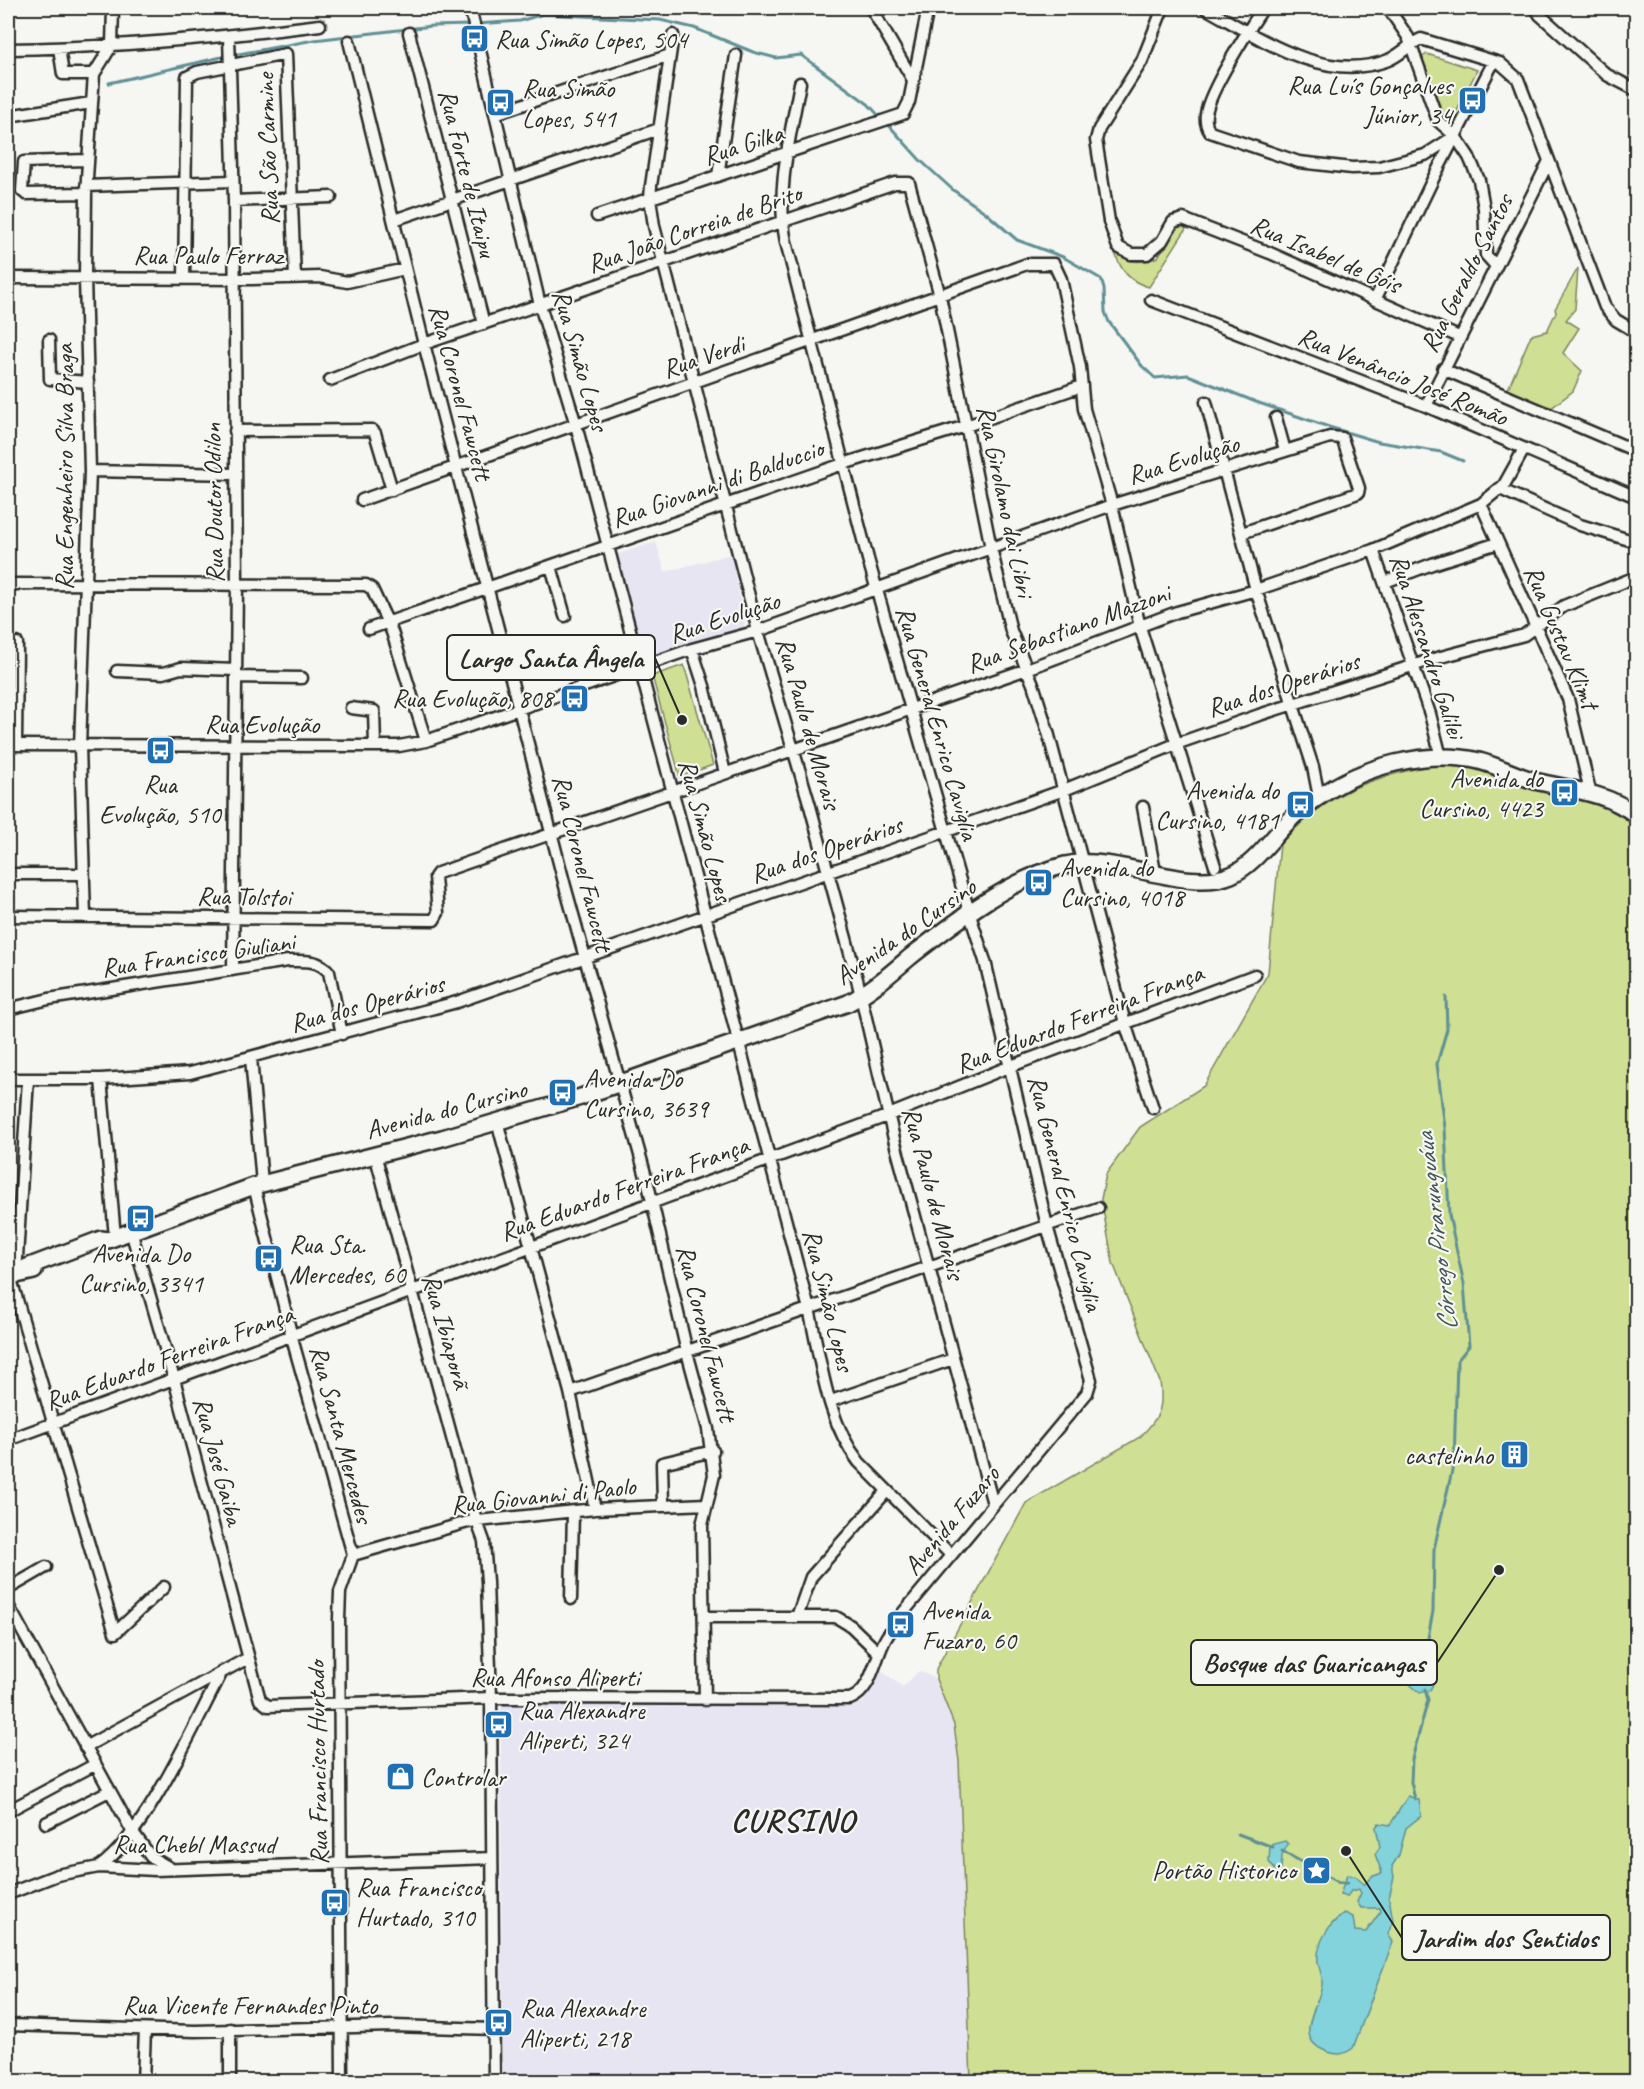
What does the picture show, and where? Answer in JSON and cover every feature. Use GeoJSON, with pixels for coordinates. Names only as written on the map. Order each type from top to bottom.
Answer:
{"type":"FeatureCollection","features":[{"type":"Feature","properties":{"kind":"main road","name":"Avenida do Cursino"},"geometry":{"type":"LineString","coordinates":[[14,1274],[101,1239],[111,1238],[258,1184],[582,1097],[618,1082],[860,997],[969,912],[1037,874],[1084,862],[1209,880],[1232,875],[1257,854],[1288,822],[1319,797],[1348,780],[1409,760],[1441,757],[1480,762],[1535,781],[1590,791],[1626,807],[1636,815]]}},
{"type":"Feature","properties":{"kind":"street"},"geometry":{"type":"LineString","coordinates":[[59,48],[63,75],[94,74],[112,45],[113,8]]}},
{"type":"Feature","properties":{"kind":"street","name":"Rua Simão Lopes"},"geometry":{"type":"LineString","coordinates":[[470,8],[513,181],[540,305],[576,425],[739,1040],[836,1422],[848,1447],[887,1491],[951,1556]]}},
{"type":"Feature","properties":{"kind":"street"},"geometry":{"type":"LineString","coordinates":[[871,8],[913,80]]}},
{"type":"Feature","properties":{"kind":"street"},"geometry":{"type":"LineString","coordinates":[[913,80],[928,8]]}},
{"type":"Feature","properties":{"kind":"street","name":"Rua Isabel de Góis"},"geometry":{"type":"LineString","coordinates":[[1163,8],[1135,72],[1099,129],[1096,140],[1113,237],[1123,251],[1147,254],[1162,241],[1173,222],[1183,219],[1270,253],[1459,337]]}},
{"type":"Feature","properties":{"kind":"street"},"geometry":{"type":"LineString","coordinates":[[1205,8],[1288,52],[1332,64],[1362,65],[1381,62],[1411,47],[1421,39],[1494,61],[1510,70],[1524,90],[1548,161],[1605,307],[1616,320],[1636,332]]}},
{"type":"Feature","properties":{"kind":"street"},"geometry":{"type":"LineString","coordinates":[[1263,8],[1247,31],[1206,111],[1206,122],[1210,132],[1299,162],[1352,168],[1379,166],[1425,155],[1455,136]]}},
{"type":"Feature","properties":{"kind":"street"},"geometry":{"type":"LineString","coordinates":[[1388,8],[1403,28],[1438,121],[1455,136],[1469,157],[1479,180],[1484,208],[1486,255],[1495,266]]}},
{"type":"Feature","properties":{"kind":"street"},"geometry":{"type":"LineString","coordinates":[[1536,8],[1540,15],[1606,75],[1636,90]]}},
{"type":"Feature","properties":{"kind":"street"},"geometry":{"type":"LineString","coordinates":[[8,49],[112,45],[230,36],[320,25]]}},
{"type":"Feature","properties":{"kind":"street","name":"Rua Forte de Itaipu"},"geometry":{"type":"LineString","coordinates":[[409,33],[484,324]]}},
{"type":"Feature","properties":{"kind":"street","name":"Rua Paulo de Morais"},"geometry":{"type":"LineString","coordinates":[[673,35],[650,198],[663,262],[758,631],[828,872],[889,1115],[993,1504]]}},
{"type":"Feature","properties":{"kind":"street","name":"Rua Doutor Odilon"},"geometry":{"type":"LineString","coordinates":[[230,36],[234,201],[237,584],[233,970]]}},
{"type":"Feature","properties":{"kind":"street","name":"Rua Coronel Fawcett"},"geometry":{"type":"LineString","coordinates":[[349,41],[487,587],[584,956],[652,1202],[713,1451],[714,1475],[702,1526],[705,1700]]}},
{"type":"Feature","properties":{"kind":"street","name":"Rua São Carmine"},"geometry":{"type":"LineString","coordinates":[[231,65],[286,54],[295,278]]}},
{"type":"Feature","properties":{"kind":"street"},"geometry":{"type":"LineString","coordinates":[[495,114],[670,55]]}},
{"type":"Feature","properties":{"kind":"street"},"geometry":{"type":"LineString","coordinates":[[718,176],[736,55]]}},
{"type":"Feature","properties":{"kind":"street"},"geometry":{"type":"LineString","coordinates":[[1375,300],[1494,61]]}},
{"type":"Feature","properties":{"kind":"street"},"geometry":{"type":"LineString","coordinates":[[184,278],[186,83],[190,74],[231,65]]}},
{"type":"Feature","properties":{"kind":"street","name":"Rua Engenheiro Silva Braga"},"geometry":{"type":"LineString","coordinates":[[84,917],[80,746],[90,471],[85,278],[86,160],[94,74]]}},
{"type":"Feature","properties":{"kind":"street","name":"Rua Gilka"},"geometry":{"type":"LineString","coordinates":[[597,216],[899,116],[909,102],[913,80]]}},
{"type":"Feature","properties":{"kind":"street","name":"Rua General Enrico Caviglia"},"geometry":{"type":"LineString","coordinates":[[800,83],[788,153],[783,222],[876,588],[985,962],[1047,1226],[1088,1372]]}},
{"type":"Feature","properties":{"kind":"street"},"geometry":{"type":"LineString","coordinates":[[8,116],[91,103]]}},
{"type":"Feature","properties":{"kind":"street"},"geometry":{"type":"LineString","coordinates":[[394,220],[659,129]]}},
{"type":"Feature","properties":{"kind":"street"},"geometry":{"type":"LineString","coordinates":[[86,160],[24,162],[22,191],[26,194],[233,180]]}},
{"type":"Feature","properties":{"kind":"street","name":"Rua Geraldo Santos"},"geometry":{"type":"LineString","coordinates":[[1426,406],[1548,161]]}},
{"type":"Feature","properties":{"kind":"street","name":"Rua João Correia de Brito"},"geometry":{"type":"LineString","coordinates":[[330,380],[424,344],[903,181]]}},
{"type":"Feature","properties":{"kind":"street","name":"Rua Girolamo dai Libri"},"geometry":{"type":"LineString","coordinates":[[903,181],[909,183],[913,190],[940,296],[991,548],[1016,646],[1027,669],[1048,732],[1125,1023],[1153,1108]]}},
{"type":"Feature","properties":{"kind":"street"},"geometry":{"type":"LineString","coordinates":[[234,201],[331,197]]}},
{"type":"Feature","properties":{"kind":"street","name":"Rua Verdi"},"geometry":{"type":"LineString","coordinates":[[362,500],[813,342],[1027,264],[1049,262],[1058,268],[1080,367],[1082,386]]}},
{"type":"Feature","properties":{"kind":"street","name":"Rua Paulo Ferraz"},"geometry":{"type":"LineString","coordinates":[[8,278],[320,277],[356,282],[405,269]]}},
{"type":"Feature","properties":{"kind":"street","name":"Rua Venâncio José Romão"},"geometry":{"type":"LineString","coordinates":[[1151,300],[1426,406],[1636,497]]}},
{"type":"Feature","properties":{"kind":"street"},"geometry":{"type":"LineString","coordinates":[[49,340],[50,379],[88,382]]}},
{"type":"Feature","properties":{"kind":"street"},"geometry":{"type":"LineString","coordinates":[[1443,369],[1636,451]]}},
{"type":"Feature","properties":{"kind":"street"},"geometry":{"type":"LineString","coordinates":[[1082,386],[1084,409],[1112,505],[1140,627],[1215,866]]}},
{"type":"Feature","properties":{"kind":"street","name":"Rua Giovanni di Balduccio"},"geometry":{"type":"LineString","coordinates":[[369,630],[843,464],[966,426],[1082,386]]}},
{"type":"Feature","properties":{"kind":"street"},"geometry":{"type":"LineString","coordinates":[[1206,402],[1256,590],[1293,705],[1319,797]]}},
{"type":"Feature","properties":{"kind":"street"},"geometry":{"type":"LineString","coordinates":[[1275,418],[1285,452]]}},
{"type":"Feature","properties":{"kind":"street"},"geometry":{"type":"LineString","coordinates":[[235,431],[372,430],[375,433],[392,490]]}},
{"type":"Feature","properties":{"kind":"street","name":"Rua Evolução"},"geometry":{"type":"LineString","coordinates":[[12,746],[399,746],[426,741],[692,649],[758,631],[1112,505],[1285,452],[1335,433],[1344,441],[1359,491],[1242,533]]}},
{"type":"Feature","properties":{"kind":"street","name":"Rua Sebastiano Mazzoni"},"geometry":{"type":"LineString","coordinates":[[435,877],[438,873],[553,832],[1027,669],[1192,607],[1256,590],[1373,550],[1481,504],[1500,489],[1514,471],[1524,449]]}},
{"type":"Feature","properties":{"kind":"street"},"geometry":{"type":"LineString","coordinates":[[90,471],[235,474]]}},
{"type":"Feature","properties":{"kind":"street"},"geometry":{"type":"LineString","coordinates":[[1500,489],[1580,525],[1636,542]]}},
{"type":"Feature","properties":{"kind":"street","name":"Rua Gustav Klimt"},"geometry":{"type":"LineString","coordinates":[[1481,504],[1568,699],[1590,791]]}},
{"type":"Feature","properties":{"kind":"street"},"geometry":{"type":"LineString","coordinates":[[1385,582],[1498,543]]}},
{"type":"Feature","properties":{"kind":"street","name":"Rua Alessandro Galilei"},"geometry":{"type":"LineString","coordinates":[[1373,550],[1430,714],[1441,757]]}},
{"type":"Feature","properties":{"kind":"street"},"geometry":{"type":"LineString","coordinates":[[551,566],[565,616]]}},
{"type":"Feature","properties":{"kind":"street","name":"Rua dos Operários"},"geometry":{"type":"LineString","coordinates":[[8,1079],[102,1079],[190,1073],[457,1002],[1064,790],[1176,744],[1369,678],[1413,667],[1459,651],[1500,643],[1535,628],[1564,606],[1636,577]]}},
{"type":"Feature","properties":{"kind":"street"},"geometry":{"type":"LineString","coordinates":[[8,584],[366,585],[372,589],[387,622],[426,741]]}},
{"type":"Feature","properties":{"kind":"street"},"geometry":{"type":"LineString","coordinates":[[12,746],[17,643]]}},
{"type":"Feature","properties":{"kind":"street"},"geometry":{"type":"LineString","coordinates":[[692,649],[704,686],[725,773]]}},
{"type":"Feature","properties":{"kind":"street"},"geometry":{"type":"LineString","coordinates":[[117,671],[163,673],[181,668],[302,678]]}},
{"type":"Feature","properties":{"kind":"street"},"geometry":{"type":"LineString","coordinates":[[351,708],[374,711],[375,746]]}},
{"type":"Feature","properties":{"kind":"street"},"geometry":{"type":"LineString","coordinates":[[1143,807],[1155,872]]}},
{"type":"Feature","properties":{"kind":"street"},"geometry":{"type":"LineString","coordinates":[[8,874],[83,874]]}},
{"type":"Feature","properties":{"kind":"street","name":"Rua Tolstoi"},"geometry":{"type":"LineString","coordinates":[[8,916],[434,920],[438,913],[435,877]]}},
{"type":"Feature","properties":{"kind":"street","name":"Rua Francisco Giuliani"},"geometry":{"type":"LineString","coordinates":[[8,1009],[49,999],[288,961],[308,961],[324,966],[332,981],[342,1034]]}},
{"type":"Feature","properties":{"kind":"street","name":"Rua Eduardo Ferreira França"},"geometry":{"type":"LineString","coordinates":[[8,1440],[889,1115],[1011,1066],[1255,975]]}},
{"type":"Feature","properties":{"kind":"street","name":"Rua Santa Mercedes"},"geometry":{"type":"LineString","coordinates":[[251,1058],[258,1184],[292,1336],[353,1555]]}},
{"type":"Feature","properties":{"kind":"street"},"geometry":{"type":"LineString","coordinates":[[28,1079],[14,1274],[54,1424],[115,1633],[164,1587]]}},
{"type":"Feature","properties":{"kind":"street"},"geometry":{"type":"LineString","coordinates":[[102,1079],[111,1238]]}},
{"type":"Feature","properties":{"kind":"street"},"geometry":{"type":"LineString","coordinates":[[497,1121],[570,1392],[595,1509]]}},
{"type":"Feature","properties":{"kind":"street","name":"Rua Ibiaporã"},"geometry":{"type":"LineString","coordinates":[[375,1154],[485,1550],[491,1698],[494,2082]]}},
{"type":"Feature","properties":{"kind":"street"},"geometry":{"type":"LineString","coordinates":[[570,1392],[1098,1208]]}},
{"type":"Feature","properties":{"kind":"street","name":"Rua José Gaiba"},"geometry":{"type":"LineString","coordinates":[[130,1231],[174,1379],[261,1703]]}},
{"type":"Feature","properties":{"kind":"street"},"geometry":{"type":"LineString","coordinates":[[831,1401],[953,1359]]}},
{"type":"Feature","properties":{"kind":"street","name":"Avenida Fuzaro"},"geometry":{"type":"LineString","coordinates":[[850,1699],[858,1696],[865,1687],[879,1653],[902,1614],[1087,1393],[1091,1384],[1088,1372]]}},
{"type":"Feature","properties":{"kind":"street"},"geometry":{"type":"LineString","coordinates":[[663,1505],[662,1463],[713,1451]]}},
{"type":"Feature","properties":{"kind":"street"},"geometry":{"type":"LineString","coordinates":[[797,1617],[811,1577],[887,1491]]}},
{"type":"Feature","properties":{"kind":"street","name":"Rua Giovanni di Paolo"},"geometry":{"type":"LineString","coordinates":[[353,1555],[451,1526],[476,1521],[595,1509],[706,1504]]}},
{"type":"Feature","properties":{"kind":"street"},"geometry":{"type":"LineString","coordinates":[[571,1599],[573,1512]]}},
{"type":"Feature","properties":{"kind":"street","name":"Rua Francisco Hurtado"},"geometry":{"type":"LineString","coordinates":[[342,2082],[340,1592],[353,1555]]}},
{"type":"Feature","properties":{"kind":"street"},"geometry":{"type":"LineString","coordinates":[[8,1589],[46,1567]]}},
{"type":"Feature","properties":{"kind":"street"},"geometry":{"type":"LineString","coordinates":[[8,1605],[132,1831],[151,1857],[172,1869]]}},
{"type":"Feature","properties":{"kind":"street"},"geometry":{"type":"LineString","coordinates":[[705,1617],[836,1617],[850,1626],[879,1653]]}},
{"type":"Feature","properties":{"kind":"street"},"geometry":{"type":"LineString","coordinates":[[85,1747],[248,1658]]}},
{"type":"Feature","properties":{"kind":"street"},"geometry":{"type":"LineString","coordinates":[[99,1867],[108,1860],[132,1831],[160,1788],[222,1672]]}},
{"type":"Feature","properties":{"kind":"street","name":"Rua Afonso Aliperti"},"geometry":{"type":"LineString","coordinates":[[261,1703],[268,1706],[491,1698],[850,1699]]}},
{"type":"Feature","properties":{"kind":"street"},"geometry":{"type":"LineString","coordinates":[[8,1812],[94,1765]]}},
{"type":"Feature","properties":{"kind":"street"},"geometry":{"type":"LineString","coordinates":[[46,1823],[109,1791]]}},
{"type":"Feature","properties":{"kind":"street","name":"Rua Chebl Massud"},"geometry":{"type":"LineString","coordinates":[[8,1894],[57,1875],[99,1867],[172,1869],[492,1858]]}},
{"type":"Feature","properties":{"kind":"street","name":"Rua Vicente Fernandes Pinto"},"geometry":{"type":"LineString","coordinates":[[8,2025],[145,2030],[494,2029]]}},
{"type":"Feature","properties":{"kind":"street"},"geometry":{"type":"LineString","coordinates":[[230,2029],[230,2082]]}},
{"type":"Feature","properties":{"kind":"street"},"geometry":{"type":"LineString","coordinates":[[144,2082],[145,2030]]}},
{"type":"Feature","properties":{"kind":"shaded area"},"geometry":{"type":"Polygon","coordinates":[[[656,542],[665,572],[731,554],[745,623],[743,628],[642,661],[615,555],[656,542]]]}},
{"type":"Feature","properties":{"kind":"shaded area"},"geometry":{"type":"Polygon","coordinates":[[[879,1669],[903,1687],[919,1671],[936,1679],[954,1725],[959,1761],[971,2081],[502,2081],[501,1706],[505,1704],[852,1707],[864,1701],[879,1669]]]}},
{"type":"Feature","properties":{"kind":"green space"},"geometry":{"type":"Polygon","coordinates":[[[1427,54],[1477,70],[1453,119],[1444,116],[1421,58],[1427,54]]]}},
{"type":"Feature","properties":{"kind":"green space"},"geometry":{"type":"Polygon","coordinates":[[[1177,223],[1186,229],[1149,287],[1131,279],[1123,270],[1115,253],[1136,261],[1158,257],[1177,223]]]}},
{"type":"Feature","properties":{"kind":"green space"},"geometry":{"type":"Polygon","coordinates":[[[1578,268],[1575,309],[1566,320],[1579,328],[1563,353],[1582,371],[1573,391],[1550,409],[1508,389],[1531,335],[1547,331],[1556,312],[1555,309],[1578,268]]]}},
{"type":"Feature","properties":{"kind":"green space"},"geometry":{"type":"Polygon","coordinates":[[[684,665],[713,765],[680,777],[652,676],[684,665]]]}},
{"type":"Feature","properties":{"kind":"green space"},"geometry":{"type":"Polygon","coordinates":[[[1437,764],[1466,765],[1515,784],[1585,799],[1621,811],[1636,823],[1636,2081],[971,2081],[959,1761],[954,1725],[936,1679],[936,1669],[1026,1503],[1140,1437],[1159,1412],[1160,1382],[1113,1263],[1101,1199],[1106,1174],[1140,1127],[1204,1086],[1268,973],[1280,844],[1316,811],[1351,789],[1390,775],[1437,764]]]}},
{"type":"Feature","properties":{"kind":"water"},"geometry":{"type":"Polygon","coordinates":[[[1430,1656],[1435,1668],[1434,1682],[1430,1690],[1420,1693],[1406,1681],[1406,1676],[1414,1676],[1414,1657],[1430,1656]]]}},
{"type":"Feature","properties":{"kind":"water"},"geometry":{"type":"Polygon","coordinates":[[[1408,1796],[1419,1800],[1421,1816],[1406,1828],[1399,1855],[1392,1866],[1394,1877],[1389,1898],[1393,1921],[1388,1934],[1393,1942],[1353,2048],[1341,2054],[1328,2052],[1317,2046],[1311,2039],[1309,2031],[1312,2013],[1322,1985],[1318,1963],[1321,1941],[1334,1922],[1345,1913],[1353,1917],[1355,1931],[1366,1932],[1381,1911],[1380,1908],[1361,1908],[1357,1902],[1361,1893],[1359,1889],[1351,1891],[1347,1897],[1340,1895],[1347,1875],[1356,1877],[1364,1885],[1371,1877],[1382,1873],[1375,1854],[1380,1847],[1376,1827],[1379,1823],[1390,1825],[1408,1796]]]}},
{"type":"Feature","properties":{"kind":"water"},"geometry":{"type":"Polygon","coordinates":[[[1285,1841],[1288,1844],[1282,1855],[1281,1870],[1277,1872],[1269,1862],[1270,1845],[1285,1841]]]}},
{"type":"Feature","properties":{"kind":"waterway"},"geometry":{"type":"LineString","coordinates":[[476,24],[520,21],[543,14],[660,20],[694,28],[753,52],[776,58],[801,55],[868,104],[881,118]]}},
{"type":"Feature","properties":{"kind":"waterway"},"geometry":{"type":"LineString","coordinates":[[233,55],[314,40],[432,26],[470,25]]}},
{"type":"Feature","properties":{"kind":"waterway"},"geometry":{"type":"LineString","coordinates":[[109,83],[226,56]]}},
{"type":"Feature","properties":{"kind":"waterway"},"geometry":{"type":"LineString","coordinates":[[886,122],[920,160],[953,190],[985,212],[1017,240],[1063,257],[1101,279],[1105,312],[1109,322],[1142,366],[1155,378],[1188,375],[1256,402],[1329,427],[1379,442],[1441,452],[1463,461]]}},
{"type":"Feature","properties":{"kind":"waterway","name":"Córrego Pirarunguáua"},"geometry":{"type":"LineString","coordinates":[[1424,1659],[1433,1611],[1434,1549],[1454,1462],[1457,1361],[1469,1346],[1464,1284],[1449,1215],[1445,1128],[1437,1064],[1447,1029],[1446,997]]}},
{"type":"Feature","properties":{"kind":"waterway","name":"Córrego Pirarunguáua"},"geometry":{"type":"LineString","coordinates":[[1415,1799],[1411,1782],[1412,1759],[1428,1700],[1425,1689]]}},
{"type":"Feature","properties":{"kind":"waterway"},"geometry":{"type":"LineString","coordinates":[[1238,1834],[1273,1847]]}},
{"type":"Feature","properties":{"kind":"waterway"},"geometry":{"type":"LineString","coordinates":[[1282,1851],[1339,1883],[1347,1883]]}},
{"type":"Feature","properties":{"kind":"place","name":"Rua Simão Lopes, 504"},"geometry":{"type":"Point","coordinates":[474,39]}},
{"type":"Feature","properties":{"kind":"place","name":"Rua Luís Gonçalves Júnior, 34"},"geometry":{"type":"Point","coordinates":[1473,100]}},
{"type":"Feature","properties":{"kind":"place","name":"Rua Simão Lopes, 541"},"geometry":{"type":"Point","coordinates":[501,103]}},
{"type":"Feature","properties":{"kind":"place","name":"Rua Evolução, 808"},"geometry":{"type":"Point","coordinates":[574,698]}},
{"type":"Feature","properties":{"kind":"place","name":"Largo Santa Ângela"},"geometry":{"type":"Point","coordinates":[682,720]}},
{"type":"Feature","properties":{"kind":"place","name":"Rua Evolução, 510"},"geometry":{"type":"Point","coordinates":[160,750]}},
{"type":"Feature","properties":{"kind":"place","name":"Avenida do Cursino, 4423"},"geometry":{"type":"Point","coordinates":[1564,793]}},
{"type":"Feature","properties":{"kind":"place","name":"Avenida do Cursino, 4181"},"geometry":{"type":"Point","coordinates":[1300,805]}},
{"type":"Feature","properties":{"kind":"place","name":"Avenida do Cursino, 4018"},"geometry":{"type":"Point","coordinates":[1039,882]}},
{"type":"Feature","properties":{"kind":"place","name":"Avenida Do Cursino, 3639"},"geometry":{"type":"Point","coordinates":[563,1093]}},
{"type":"Feature","properties":{"kind":"place","name":"Avenida Do Cursino, 3341"},"geometry":{"type":"Point","coordinates":[141,1219]}},
{"type":"Feature","properties":{"kind":"place","name":"Rua Sta. Mercedes, 60"},"geometry":{"type":"Point","coordinates":[268,1259]}},
{"type":"Feature","properties":{"kind":"place","name":"castelinho"},"geometry":{"type":"Point","coordinates":[1514,1455]}},
{"type":"Feature","properties":{"kind":"place","name":"Bosque das Guaricangas"},"geometry":{"type":"Point","coordinates":[1499,1570]}},
{"type":"Feature","properties":{"kind":"place","name":"Avenida Fuzaro, 60"},"geometry":{"type":"Point","coordinates":[901,1625]}},
{"type":"Feature","properties":{"kind":"place","name":"Rua Alexandre Aliperti, 324"},"geometry":{"type":"Point","coordinates":[498,1725]}},
{"type":"Feature","properties":{"kind":"place","name":"Controlar"},"geometry":{"type":"Point","coordinates":[400,1777]}},
{"type":"Feature","properties":{"kind":"place","name":"Jardim dos Sentidos"},"geometry":{"type":"Point","coordinates":[1346,1851]}},
{"type":"Feature","properties":{"kind":"place","name":"Portão Historico"},"geometry":{"type":"Point","coordinates":[1317,1870]}},
{"type":"Feature","properties":{"kind":"place","name":"Rua Francisco Hurtado, 310"},"geometry":{"type":"Point","coordinates":[335,1902]}},
{"type":"Feature","properties":{"kind":"place","name":"Rua Alexandre Aliperti, 218"},"geometry":{"type":"Point","coordinates":[499,2023]}},
{"type":"Feature","properties":{"kind":"district","name":"CURSINO"},"geometry":{"type":"Point","coordinates":[793,1820]}}]}
